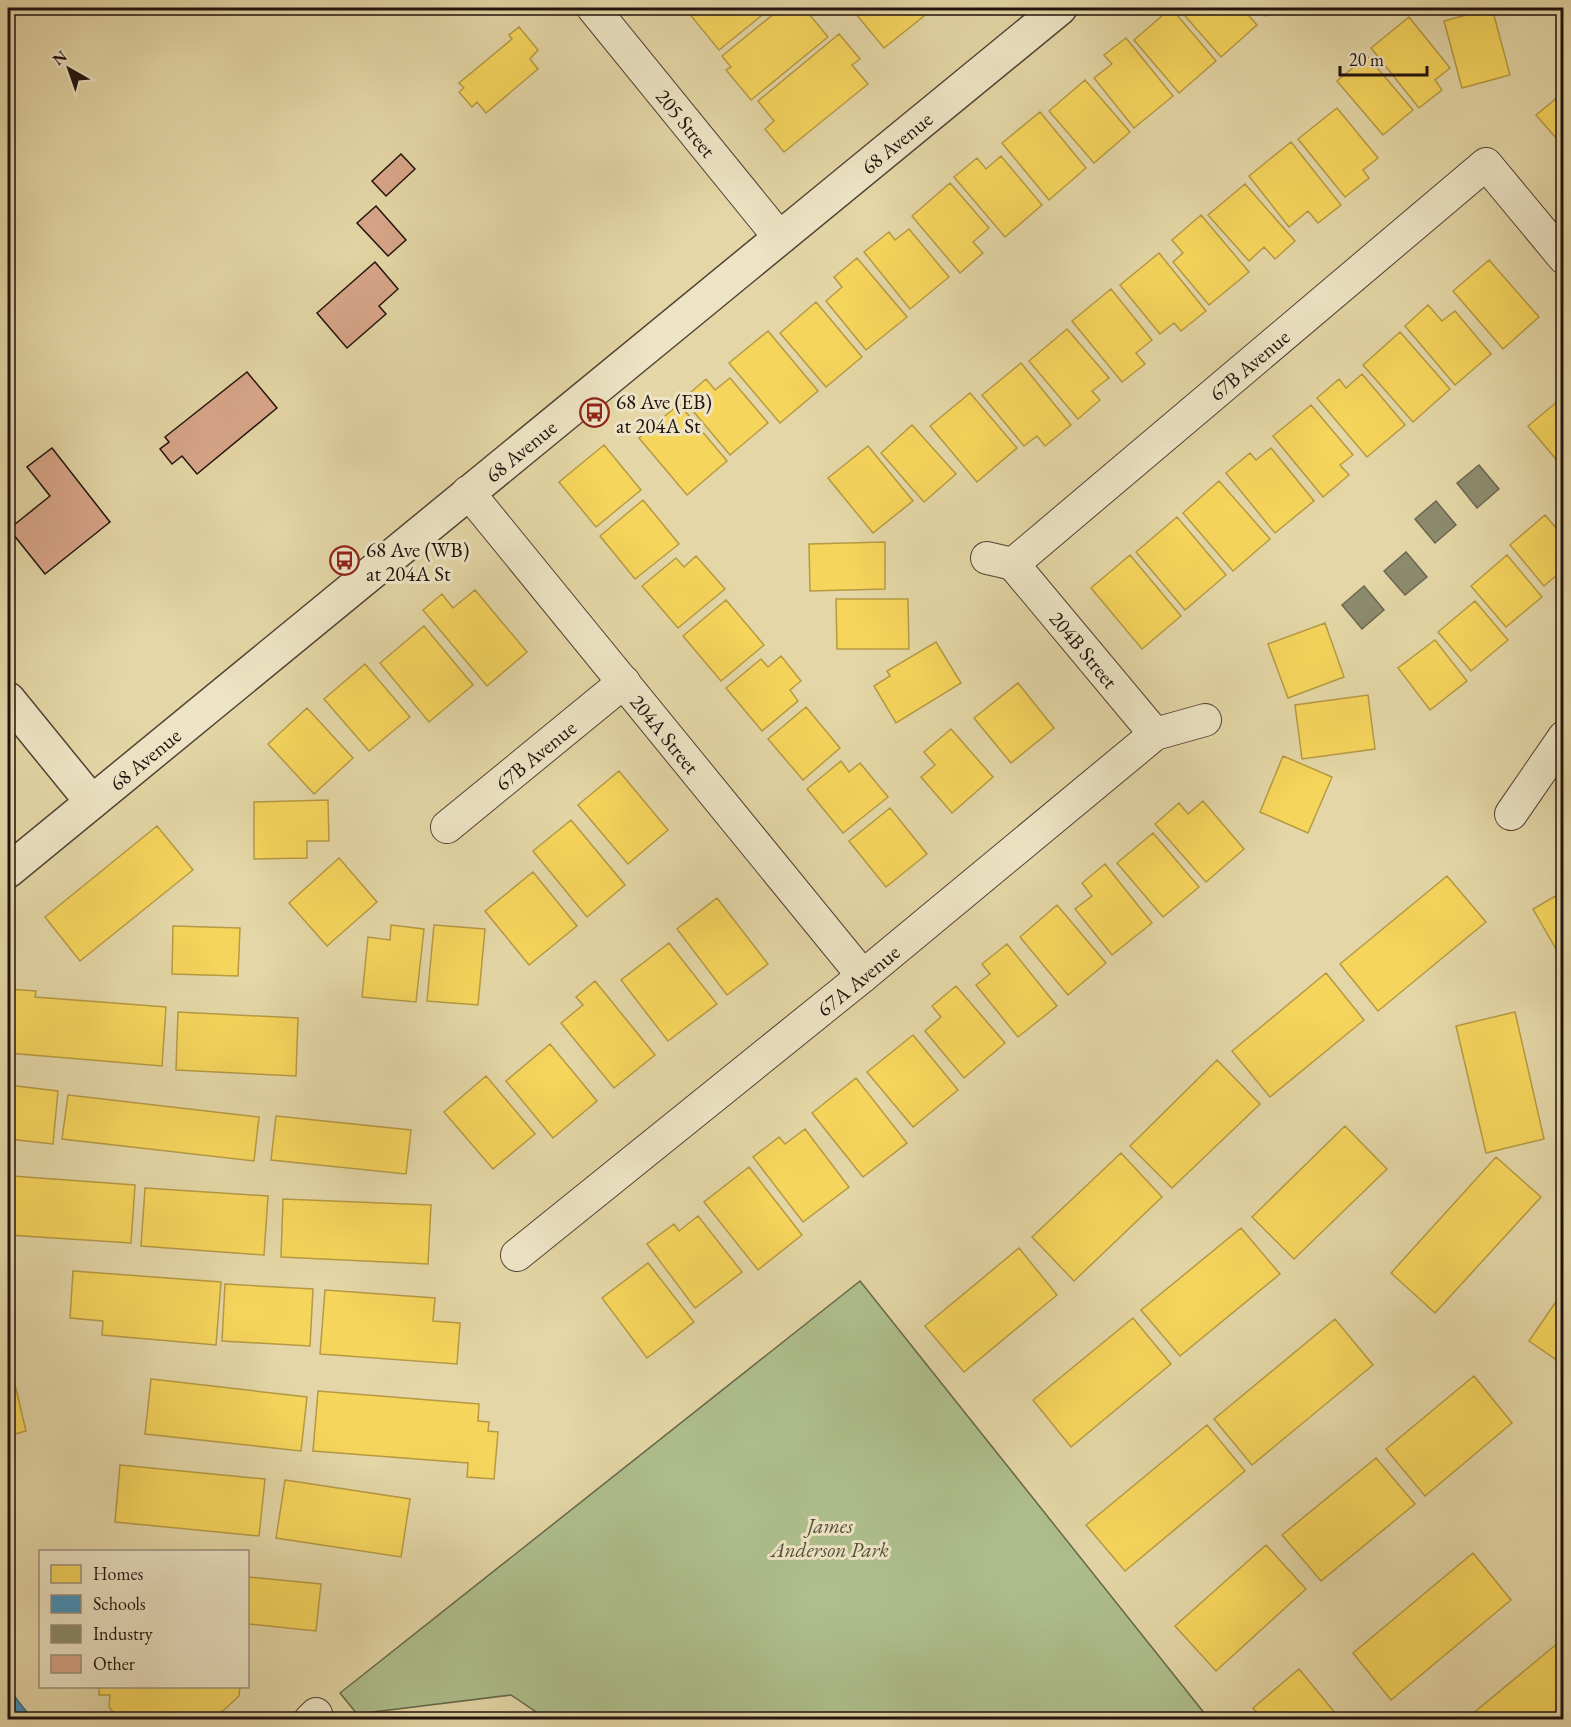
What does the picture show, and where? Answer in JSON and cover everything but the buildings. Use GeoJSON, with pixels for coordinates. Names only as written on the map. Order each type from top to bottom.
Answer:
{"type":"FeatureCollection","features":[{"type":"Feature","properties":{"kind":"street","name":"205 Street"},"geometry":{"type":"LineString","coordinates":[[593,8],[780,238]]}},
{"type":"Feature","properties":{"kind":"street","name":"68 Avenue"},"geometry":{"type":"LineString","coordinates":[[8,871],[1060,8]]}},
{"type":"Feature","properties":{"kind":"street","name":"67B Avenue"},"geometry":{"type":"LineString","coordinates":[[1000,561],[1486,165],[1563,258]]}},
{"type":"Feature","properties":{"kind":"street","name":"204A Street"},"geometry":{"type":"LineString","coordinates":[[468,492],[863,976]]}},
{"type":"Feature","properties":{"kind":"street","name":"204B Street"},"geometry":{"type":"LineString","coordinates":[[1000,561],[1155,734]]}},
{"type":"Feature","properties":{"kind":"street","name":"67B Avenue"},"geometry":{"type":"LineString","coordinates":[[447,827],[624,682]]}},
{"type":"Feature","properties":{"kind":"street"},"geometry":{"type":"LineString","coordinates":[[8,699],[92,802]]}},
{"type":"Feature","properties":{"kind":"street","name":"67A Avenue"},"geometry":{"type":"LineString","coordinates":[[517,1255],[863,976],[1155,734],[1205,720]]}},
{"type":"Feature","properties":{"kind":"street"},"geometry":{"type":"LineString","coordinates":[[1511,814],[1563,737]]}},
{"type":"Feature","properties":{"kind":"green space","name":"James Anderson Park"},"geometry":{"type":"Polygon","coordinates":[[[860,1281],[1209,1719],[548,1720],[511,1695],[357,1714],[340,1693],[860,1281]]]}},
{"type":"Feature","properties":{"kind":"place","name":"68 Ave (EB) at 204A St"},"geometry":{"type":"Point","coordinates":[595,413]}},
{"type":"Feature","properties":{"kind":"place","name":"68 Ave (WB) at 204A St"},"geometry":{"type":"Point","coordinates":[345,561]}}]}
